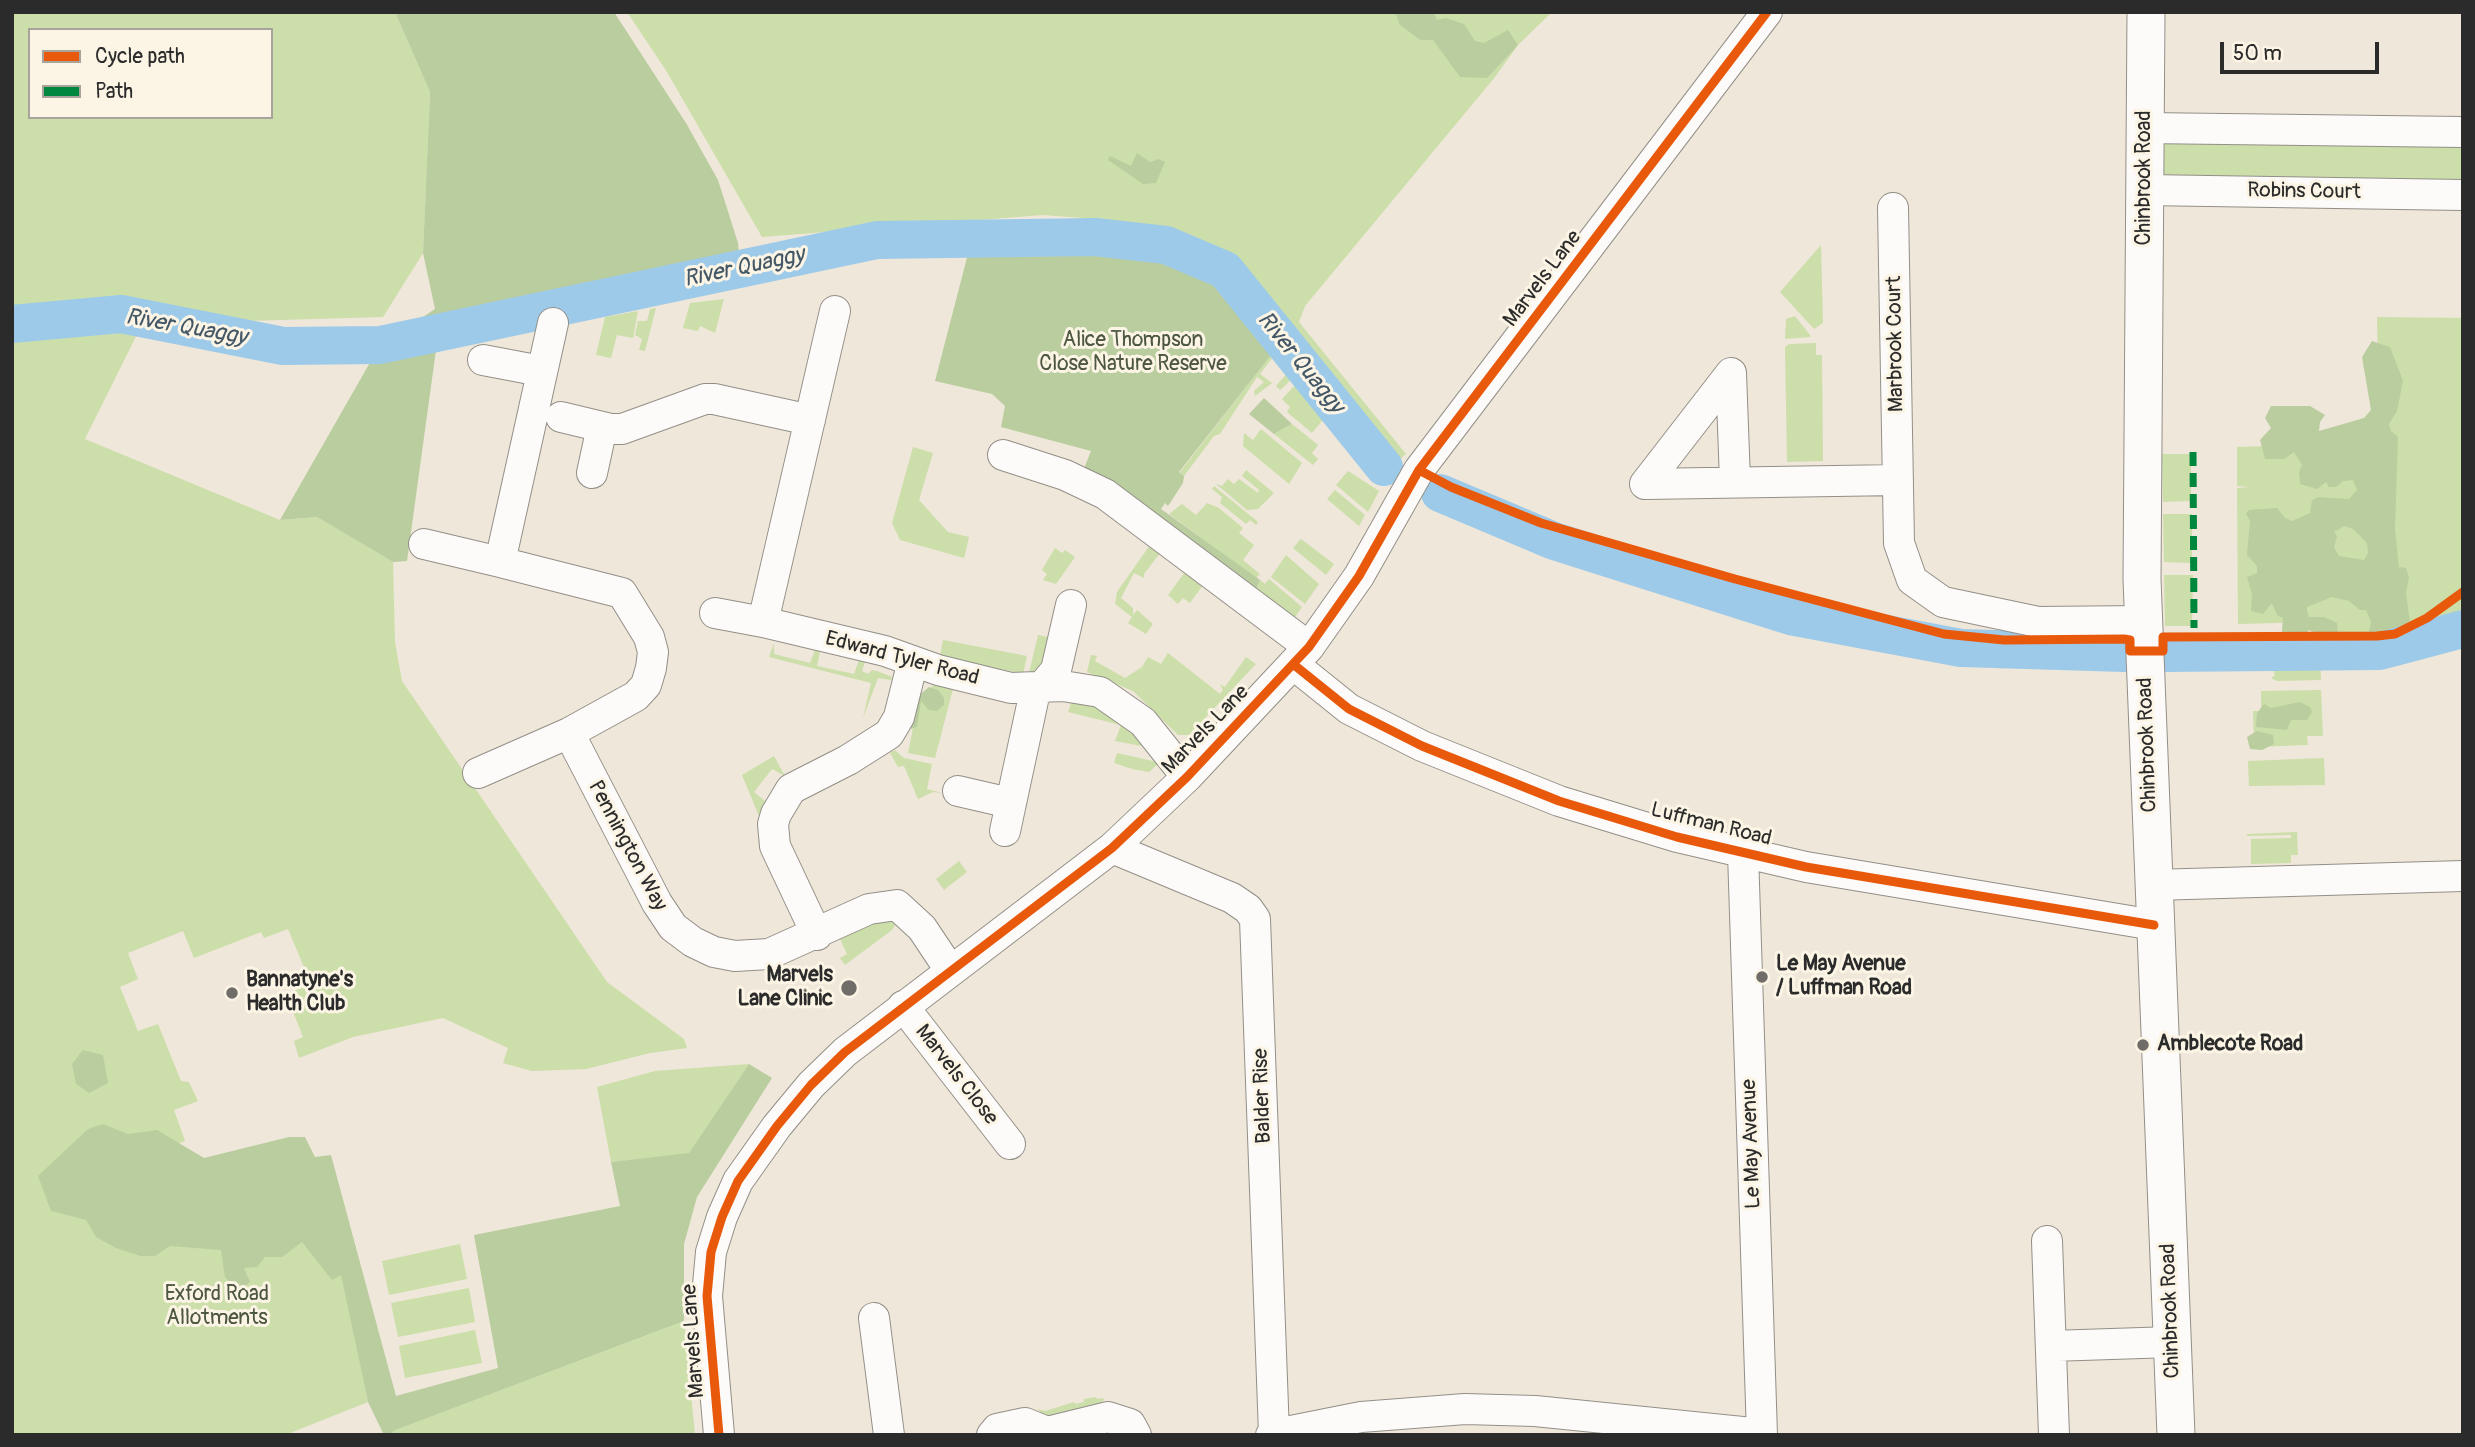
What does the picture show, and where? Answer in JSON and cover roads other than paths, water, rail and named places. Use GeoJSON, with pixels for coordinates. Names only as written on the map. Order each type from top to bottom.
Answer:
{"type":"FeatureCollection","features":[{"type":"Feature","properties":{"kind":"main road","name":"Chinbrook Road"},"geometry":{"type":"LineString","coordinates":[[2146,12],[2143,621],[2176,1435]]}},
{"type":"Feature","properties":{"kind":"street","name":"Marvels Lane"},"geometry":{"type":"LineString","coordinates":[[719,1435],[706,1279],[716,1233],[728,1202],[747,1167],[811,1085],[845,1052],[1112,848],[1187,777],[1301,655],[1359,576],[1419,470],[1767,12]]}},
{"type":"Feature","properties":{"kind":"street"},"geometry":{"type":"LineString","coordinates":[[2146,128],[2463,132]]}},
{"type":"Feature","properties":{"kind":"street","name":"Robins Court"},"geometry":{"type":"LineString","coordinates":[[2145,190],[2463,195]]}},
{"type":"Feature","properties":{"kind":"street","name":"Marbrook Court"},"geometry":{"type":"LineString","coordinates":[[1893,208],[1899,543],[1905,567],[1912,580],[1943,602],[2038,622],[2143,621]]}},
{"type":"Feature","properties":{"kind":"street"},"geometry":{"type":"LineString","coordinates":[[763,622],[835,311]]}},
{"type":"Feature","properties":{"kind":"street"},"geometry":{"type":"LineString","coordinates":[[500,562],[553,323]]}},
{"type":"Feature","properties":{"kind":"street"},"geometry":{"type":"LineString","coordinates":[[483,360],[541,371]]}},
{"type":"Feature","properties":{"kind":"street"},"geometry":{"type":"LineString","coordinates":[[561,417],[602,427],[630,427],[714,398],[810,420]]}},
{"type":"Feature","properties":{"kind":"street"},"geometry":{"type":"LineString","coordinates":[[592,473],[602,427]]}},
{"type":"Feature","properties":{"kind":"street","name":"Luffman Road"},"geometry":{"type":"LineString","coordinates":[[1003,455],[1096,488],[1158,534],[1301,655],[1349,709],[1481,770],[1559,801],[1742,853],[1857,877],[2154,925]]}},
{"type":"Feature","properties":{"kind":"street"},"geometry":{"type":"LineString","coordinates":[[1735,481],[1898,480]]}},
{"type":"Feature","properties":{"kind":"street"},"geometry":{"type":"LineString","coordinates":[[424,544],[617,590],[632,606],[649,636],[653,660],[642,691],[569,733],[478,773]]}},
{"type":"Feature","properties":{"kind":"street"},"geometry":{"type":"LineString","coordinates":[[958,791],[1007,817],[1034,696],[1056,670],[1071,605]]}},
{"type":"Feature","properties":{"kind":"street","name":"Edward Tyler Road"},"geometry":{"type":"LineString","coordinates":[[715,612],[763,622],[1011,688],[1084,688],[1109,696],[1143,722],[1187,777]]}},
{"type":"Feature","properties":{"kind":"street"},"geometry":{"type":"LineString","coordinates":[[817,935],[775,846],[773,824],[776,814],[791,789],[848,760],[889,734],[899,716],[913,661]]}},
{"type":"Feature","properties":{"kind":"street","name":"Pennington Way"},"geometry":{"type":"LineString","coordinates":[[569,733],[629,855],[667,921],[679,933],[713,951],[744,956],[777,952],[869,909],[897,905],[922,928],[950,970]]}},
{"type":"Feature","properties":{"kind":"street","name":"Balder Rise"},"geometry":{"type":"LineString","coordinates":[[1112,848],[1232,898],[1248,909],[1255,919],[1273,1434]]}},
{"type":"Feature","properties":{"kind":"street","name":"Le May Avenue"},"geometry":{"type":"LineString","coordinates":[[1742,853],[1762,1435]]}},
{"type":"Feature","properties":{"kind":"street"},"geometry":{"type":"LineString","coordinates":[[2153,885],[2463,876]]}},
{"type":"Feature","properties":{"kind":"street","name":"Marvels Close"},"geometry":{"type":"LineString","coordinates":[[903,1006],[1010,1144]]}},
{"type":"Feature","properties":{"kind":"street"},"geometry":{"type":"LineString","coordinates":[[2047,1241],[2054,1435]]}},
{"type":"Feature","properties":{"kind":"street"},"geometry":{"type":"LineString","coordinates":[[874,1318],[889,1435]]}},
{"type":"Feature","properties":{"kind":"street"},"geometry":{"type":"LineString","coordinates":[[2051,1346],[2172,1342]]}},
{"type":"Feature","properties":{"kind":"street"},"geometry":{"type":"LineString","coordinates":[[1273,1434],[1362,1426],[1465,1409],[1535,1423],[1762,1435]]}},
{"type":"Feature","properties":{"kind":"street"},"geometry":{"type":"LineString","coordinates":[[992,1435],[997,1429],[1025,1423],[1046,1432],[1108,1417],[1130,1424],[1136,1435]]}},
{"type":"Feature","properties":{"kind":"waterway"},"geometry":{"type":"LineString","coordinates":[[1024,238],[1038,226]]}},
{"type":"Feature","properties":{"kind":"waterway","name":"River Quaggy"},"geometry":{"type":"LineString","coordinates":[[12,324],[121,314],[283,346],[380,345],[877,240],[1095,237],[1166,245],[1225,270],[1384,467]]}},
{"type":"Feature","properties":{"kind":"waterway","name":"River Quaggy"},"geometry":{"type":"LineString","coordinates":[[1440,493],[1554,541],[1790,616],[1961,648],[2124,653]]}},
{"type":"Feature","properties":{"kind":"waterway","name":"River Quaggy"},"geometry":{"type":"LineString","coordinates":[[2166,653],[2380,651],[2463,629]]}},
{"type":"Feature","properties":{"kind":"place","name":"Le May Avenue / Luffman Road"},"geometry":{"type":"Point","coordinates":[1762,977]}},
{"type":"Feature","properties":{"kind":"place","name":"Marvels Lane Clinic"},"geometry":{"type":"Point","coordinates":[849,988]}},
{"type":"Feature","properties":{"kind":"place","name":"Bannatyne's Health Club"},"geometry":{"type":"Point","coordinates":[232,993]}},
{"type":"Feature","properties":{"kind":"place","name":"Amblecote Road"},"geometry":{"type":"Point","coordinates":[2143,1045]}},
{"type":"Feature","properties":{"kind":"park label","name":"Alice Thompson Close Nature Reserve"},"geometry":{"type":"Point","coordinates":[1133,353]}},
{"type":"Feature","properties":{"kind":"park label","name":"Exford Road Allotments"},"geometry":{"type":"Point","coordinates":[217,1307]}}]}
